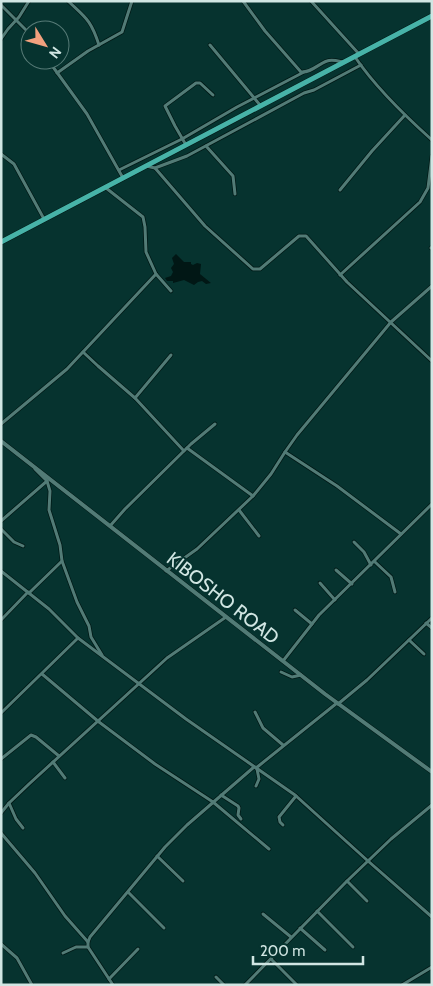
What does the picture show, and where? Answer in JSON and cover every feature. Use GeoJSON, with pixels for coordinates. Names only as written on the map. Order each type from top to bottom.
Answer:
{"type":"FeatureCollection","features":[{"type":"Feature","properties":{"kind":"highway"},"geometry":{"type":"LineString","coordinates":[[1,242],[432,16]]}},
{"type":"Feature","properties":{"kind":"street"},"geometry":{"type":"LineString","coordinates":[[1,39],[16,19],[19,18],[29,1]]}},
{"type":"Feature","properties":{"kind":"street"},"geometry":{"type":"LineString","coordinates":[[68,1],[86,16],[94,30],[99,45]]}},
{"type":"Feature","properties":{"kind":"street"},"geometry":{"type":"LineString","coordinates":[[57,73],[122,32],[132,1]]}},
{"type":"Feature","properties":{"kind":"street"},"geometry":{"type":"LineString","coordinates":[[243,1],[265,31],[297,68],[304,72]]}},
{"type":"Feature","properties":{"kind":"street"},"geometry":{"type":"LineString","coordinates":[[311,1],[357,56],[361,65],[405,115],[432,140]]}},
{"type":"Feature","properties":{"kind":"street"},"geometry":{"type":"LineString","coordinates":[[1,5],[20,23]]}},
{"type":"Feature","properties":{"kind":"street"},"geometry":{"type":"LineString","coordinates":[[210,45],[260,105]]}},
{"type":"Feature","properties":{"kind":"street"},"geometry":{"type":"LineString","coordinates":[[119,170],[182,139],[326,61],[344,62]]}},
{"type":"Feature","properties":{"kind":"street"},"geometry":{"type":"LineString","coordinates":[[146,166],[155,168],[187,156],[304,92],[314,90],[361,65]]}},
{"type":"Feature","properties":{"kind":"street"},"geometry":{"type":"LineString","coordinates":[[55,70],[86,114],[123,178]]}},
{"type":"Feature","properties":{"kind":"street"},"geometry":{"type":"LineString","coordinates":[[186,144],[165,109],[166,105],[199,83],[213,95]]}},
{"type":"Feature","properties":{"kind":"street"},"geometry":{"type":"LineString","coordinates":[[340,190],[405,115]]}},
{"type":"Feature","properties":{"kind":"street"},"geometry":{"type":"LineString","coordinates":[[206,146],[233,176],[235,194]]}},
{"type":"Feature","properties":{"kind":"street"},"geometry":{"type":"LineString","coordinates":[[1,154],[14,164],[44,219]]}},
{"type":"Feature","properties":{"kind":"street"},"geometry":{"type":"LineString","coordinates":[[340,274],[420,202],[428,188],[432,156]]}},
{"type":"Feature","properties":{"kind":"street"},"geometry":{"type":"LineString","coordinates":[[155,168],[205,226],[253,269],[260,269],[295,238],[303,235],[340,274],[432,361]]}},
{"type":"Feature","properties":{"kind":"street"},"geometry":{"type":"LineString","coordinates":[[106,187],[140,214],[144,220],[146,252],[156,274],[171,291]]}},
{"type":"Feature","properties":{"kind":"street"},"geometry":{"type":"LineString","coordinates":[[1,424],[67,369],[156,274]]}},
{"type":"Feature","properties":{"kind":"street"},"geometry":{"type":"LineString","coordinates":[[166,571],[197,549],[253,496],[271,474],[285,452],[391,322],[432,286]]}},
{"type":"Feature","properties":{"kind":"street"},"geometry":{"type":"LineString","coordinates":[[83,352],[135,398],[184,452]]}},
{"type":"Feature","properties":{"kind":"street"},"geometry":{"type":"LineString","coordinates":[[135,398],[171,356]]}},
{"type":"Feature","properties":{"kind":"street"},"geometry":{"type":"LineString","coordinates":[[110,527],[125,509],[187,448],[215,424]]}},
{"type":"Feature","properties":{"kind":"street","name":"KIBOSHO ROAD"},"geometry":{"type":"LineString","coordinates":[[1,441],[226,618],[432,772]]}},
{"type":"Feature","properties":{"kind":"street"},"geometry":{"type":"LineString","coordinates":[[187,448],[253,496]]}},
{"type":"Feature","properties":{"kind":"street"},"geometry":{"type":"LineString","coordinates":[[285,452],[337,486],[402,534]]}},
{"type":"Feature","properties":{"kind":"street"},"geometry":{"type":"LineString","coordinates":[[25,460],[47,481],[50,496],[49,510],[60,545],[62,561],[77,602],[89,626],[91,637],[102,656]]}},
{"type":"Feature","properties":{"kind":"street"},"geometry":{"type":"LineString","coordinates":[[1,521],[47,481]]}},
{"type":"Feature","properties":{"kind":"street"},"geometry":{"type":"LineString","coordinates":[[283,661],[312,624],[432,504]]}},
{"type":"Feature","properties":{"kind":"street"},"geometry":{"type":"LineString","coordinates":[[239,510],[259,536]]}},
{"type":"Feature","properties":{"kind":"street"},"geometry":{"type":"LineString","coordinates":[[1,529],[14,542],[22,546]]}},
{"type":"Feature","properties":{"kind":"street"},"geometry":{"type":"LineString","coordinates":[[354,542],[373,563],[391,578],[395,592]]}},
{"type":"Feature","properties":{"kind":"street"},"geometry":{"type":"LineString","coordinates":[[1,620],[62,561]]}},
{"type":"Feature","properties":{"kind":"street"},"geometry":{"type":"LineString","coordinates":[[336,570],[352,584]]}},
{"type":"Feature","properties":{"kind":"street"},"geometry":{"type":"LineString","coordinates":[[1,571],[49,609],[78,638],[215,740],[296,796],[432,917]]}},
{"type":"Feature","properties":{"kind":"street"},"geometry":{"type":"LineString","coordinates":[[320,583],[335,600]]}},
{"type":"Feature","properties":{"kind":"street"},"geometry":{"type":"LineString","coordinates":[[295,610],[312,624]]}},
{"type":"Feature","properties":{"kind":"street"},"geometry":{"type":"LineString","coordinates":[[1,813],[9,803],[59,756],[179,648],[226,618]]}},
{"type":"Feature","properties":{"kind":"street"},"geometry":{"type":"LineString","coordinates":[[113,985],[88,947],[88,942],[157,856],[221,795],[367,680],[432,618]]}},
{"type":"Feature","properties":{"kind":"street"},"geometry":{"type":"LineString","coordinates":[[426,623],[432,628]]}},
{"type":"Feature","properties":{"kind":"street"},"geometry":{"type":"LineString","coordinates":[[1,713],[78,638]]}},
{"type":"Feature","properties":{"kind":"street"},"geometry":{"type":"LineString","coordinates":[[409,640],[424,654]]}},
{"type":"Feature","properties":{"kind":"street"},"geometry":{"type":"LineString","coordinates":[[281,672],[292,678],[301,675]]}},
{"type":"Feature","properties":{"kind":"street"},"geometry":{"type":"LineString","coordinates":[[42,674],[99,722],[155,764],[213,802],[269,849]]}},
{"type":"Feature","properties":{"kind":"street"},"geometry":{"type":"LineString","coordinates":[[256,712],[264,728],[283,746]]}},
{"type":"Feature","properties":{"kind":"street"},"geometry":{"type":"LineString","coordinates":[[1,759],[31,735],[59,756]]}},
{"type":"Feature","properties":{"kind":"street"},"geometry":{"type":"LineString","coordinates":[[53,762],[65,778]]}},
{"type":"Feature","properties":{"kind":"street"},"geometry":{"type":"LineString","coordinates":[[256,768],[259,779],[256,786]]}},
{"type":"Feature","properties":{"kind":"street"},"geometry":{"type":"LineString","coordinates":[[221,795],[239,807],[238,815],[241,819]]}},
{"type":"Feature","properties":{"kind":"street"},"geometry":{"type":"LineString","coordinates":[[283,825],[279,817],[296,796]]}},
{"type":"Feature","properties":{"kind":"street"},"geometry":{"type":"LineString","coordinates":[[9,803],[16,819],[23,828]]}},
{"type":"Feature","properties":{"kind":"street"},"geometry":{"type":"LineString","coordinates":[[245,985],[347,881],[432,805]]}},
{"type":"Feature","properties":{"kind":"street"},"geometry":{"type":"LineString","coordinates":[[1,833],[34,873],[65,916],[88,942]]}},
{"type":"Feature","properties":{"kind":"street"},"geometry":{"type":"LineString","coordinates":[[157,856],[183,881]]}},
{"type":"Feature","properties":{"kind":"street"},"geometry":{"type":"LineString","coordinates":[[347,881],[367,900]]}},
{"type":"Feature","properties":{"kind":"street"},"geometry":{"type":"LineString","coordinates":[[128,892],[164,928]]}},
{"type":"Feature","properties":{"kind":"street"},"geometry":{"type":"LineString","coordinates":[[318,911],[353,947]]}},
{"type":"Feature","properties":{"kind":"street"},"geometry":{"type":"LineString","coordinates":[[263,914],[291,936]]}},
{"type":"Feature","properties":{"kind":"street"},"geometry":{"type":"LineString","coordinates":[[300,928],[325,950]]}},
{"type":"Feature","properties":{"kind":"street"},"geometry":{"type":"LineString","coordinates":[[1,944],[16,957],[32,985]]}},
{"type":"Feature","properties":{"kind":"street"},"geometry":{"type":"LineString","coordinates":[[63,953],[76,947],[88,947]]}},
{"type":"Feature","properties":{"kind":"street"},"geometry":{"type":"LineString","coordinates":[[109,979],[138,949]]}},
{"type":"Feature","properties":{"kind":"street"},"geometry":{"type":"LineString","coordinates":[[271,959],[297,985]]}},
{"type":"Feature","properties":{"kind":"street"},"geometry":{"type":"LineString","coordinates":[[402,985],[432,966]]}},
{"type":"Feature","properties":{"kind":"street"},"geometry":{"type":"LineString","coordinates":[[216,977],[224,985]]}},
{"type":"Feature","properties":{"kind":"shaded area"},"geometry":{"type":"Polygon","coordinates":[[[176,254],[184,262],[191,262],[193,265],[201,264],[200,274],[211,283],[206,284],[202,281],[194,285],[184,280],[173,283],[173,281],[167,281],[165,278],[171,276],[173,272],[171,268],[174,264],[172,258],[176,254]]]}}]}
